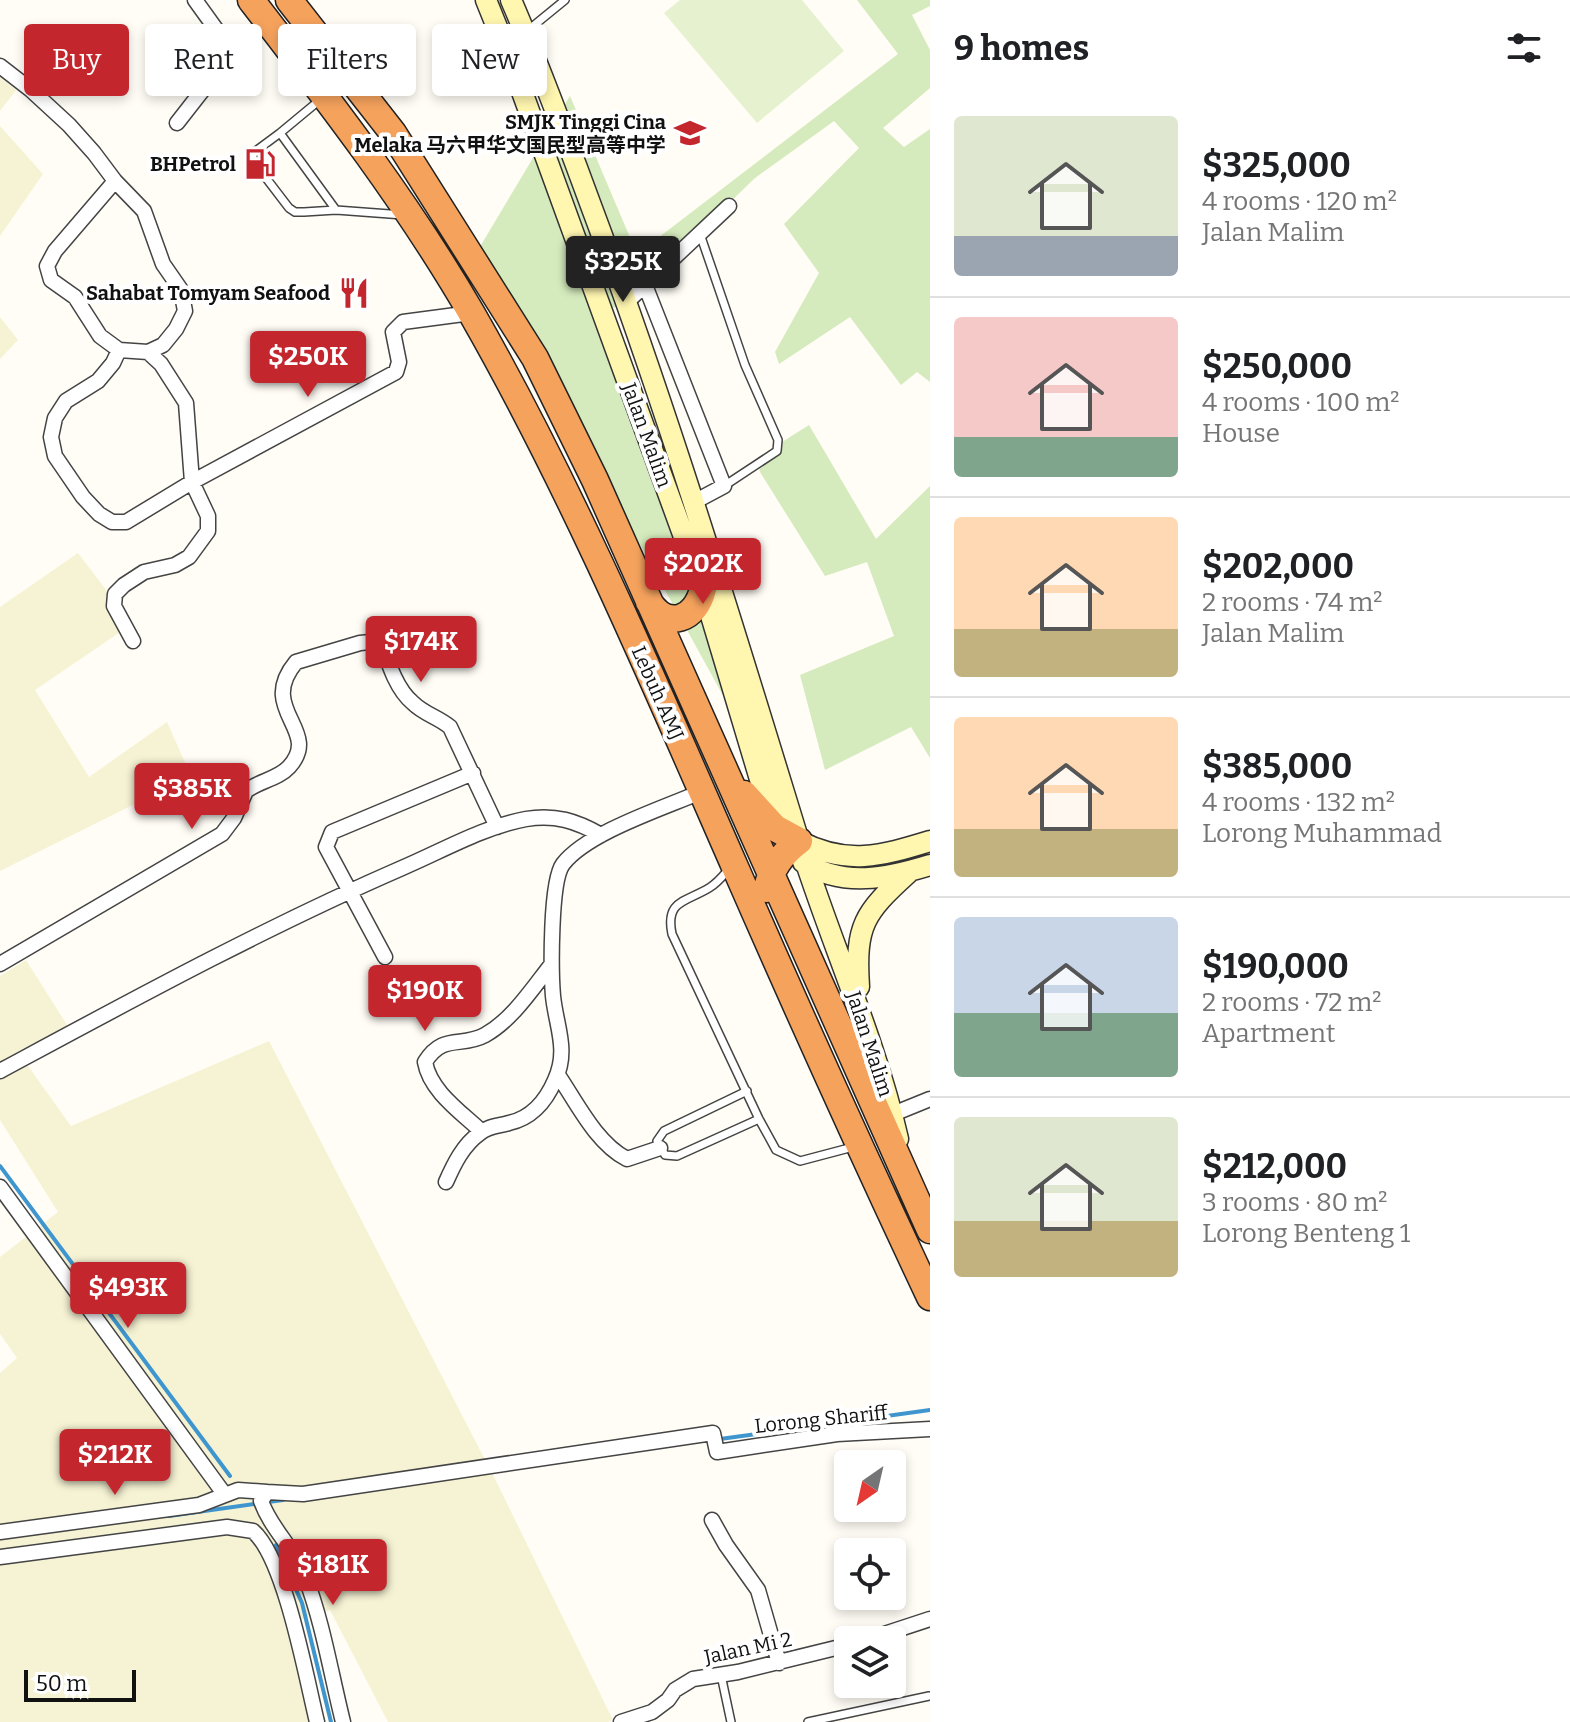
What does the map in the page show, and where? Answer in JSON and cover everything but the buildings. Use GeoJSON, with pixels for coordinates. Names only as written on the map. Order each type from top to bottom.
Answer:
{"type":"FeatureCollection","features":[{"type":"Feature","properties":{"kind":"highway","name":"Lebuh AMJ"},"geometry":{"type":"LineString","coordinates":[[251,0],[278,35]]}},
{"type":"Feature","properties":{"kind":"highway","name":"Lebuh AMJ"},"geometry":{"type":"LineString","coordinates":[[289,0],[393,133],[535,358],[595,480],[930,1230]]}},
{"type":"Feature","properties":{"kind":"highway","name":"Lebuh AMJ"},"geometry":{"type":"LineString","coordinates":[[325,96],[409,215],[471,313],[532,428],[588,540],[703,791],[770,948],[930,1297]]}},
{"type":"Feature","properties":{"kind":"highway"},"geometry":{"type":"LineString","coordinates":[[647,599],[654,611],[677,619],[690,614],[699,604],[703,589]]}},
{"type":"Feature","properties":{"kind":"highway"},"geometry":{"type":"LineString","coordinates":[[697,710],[742,791],[792,846],[770,875],[765,912],[770,948]]}},
{"type":"Feature","properties":{"kind":"main road","name":"Jalan Malim"},"geometry":{"type":"LineString","coordinates":[[486,0],[703,589],[792,846],[861,1013],[893,1114],[909,1182]]}},
{"type":"Feature","properties":{"kind":"main road","name":"Jalan Malim"},"geometry":{"type":"LineString","coordinates":[[511,0],[522,24]]}},
{"type":"Feature","properties":{"kind":"main road","name":"Jalan Malim"},"geometry":{"type":"LineString","coordinates":[[547,90],[627,302],[694,502],[792,846]]}},
{"type":"Feature","properties":{"kind":"main road"},"geometry":{"type":"LineString","coordinates":[[792,846],[866,857],[885,855],[930,841]]}},
{"type":"Feature","properties":{"kind":"main road"},"geometry":{"type":"LineString","coordinates":[[792,846],[821,873],[855,879],[921,868]]}},
{"type":"Feature","properties":{"kind":"main road"},"geometry":{"type":"LineString","coordinates":[[861,1013],[857,959],[860,934],[874,907],[921,868]]}},
{"type":"Feature","properties":{"kind":"street"},"geometry":{"type":"LineString","coordinates":[[177,123],[227,59],[226,43],[195,0]]}},
{"type":"Feature","properties":{"kind":"street"},"geometry":{"type":"LineString","coordinates":[[0,66],[69,125],[144,211],[151,224],[163,264],[181,290],[185,311],[163,345],[148,352],[119,350],[100,336],[75,297],[51,280],[47,266],[55,251],[115,181]]}},
{"type":"Feature","properties":{"kind":"street"},"geometry":{"type":"LineString","coordinates":[[627,302],[729,206]]}},
{"type":"Feature","properties":{"kind":"street"},"geometry":{"type":"LineString","coordinates":[[645,285],[724,486],[694,502]]}},
{"type":"Feature","properties":{"kind":"street"},"geometry":{"type":"LineString","coordinates":[[119,350],[98,381],[66,401],[55,418],[51,437],[55,456],[83,497],[99,514],[112,522],[126,522],[192,482],[396,372],[399,362],[393,332],[403,322],[471,313]]}},
{"type":"Feature","properties":{"kind":"street"},"geometry":{"type":"LineString","coordinates":[[133,641],[114,606],[115,594],[144,572],[175,565],[189,557],[208,531],[208,516],[192,482],[186,403],[161,364],[148,352]]}},
{"type":"Feature","properties":{"kind":"street"},"geometry":{"type":"LineString","coordinates":[[0,964],[214,840],[229,827],[246,791],[288,769],[296,758],[298,734],[283,702],[281,690],[296,662],[360,643],[381,641],[405,694],[413,704],[438,716],[450,727],[497,827]]}},
{"type":"Feature","properties":{"kind":"street"},"geometry":{"type":"LineString","coordinates":[[385,957],[326,847],[332,832],[473,773]]}},
{"type":"Feature","properties":{"kind":"street"},"geometry":{"type":"LineString","coordinates":[[446,1182],[468,1143],[481,1131],[524,1119],[539,1107],[558,1075],[563,1040],[553,1000],[551,965],[554,882],[562,865],[580,848],[601,835],[703,791]]}},
{"type":"Feature","properties":{"kind":"street"},"geometry":{"type":"LineString","coordinates":[[0,1071],[155,988],[348,892],[497,827],[524,819],[565,818],[601,835]]}},
{"type":"Feature","properties":{"kind":"street"},"geometry":{"type":"LineString","coordinates":[[481,1131],[436,1086],[427,1074],[425,1062],[431,1052],[442,1044],[483,1036],[497,1027],[551,965]]}},
{"type":"Feature","properties":{"kind":"street"},"geometry":{"type":"LineString","coordinates":[[558,1075],[595,1129],[617,1154],[627,1159],[660,1148]]}},
{"type":"Feature","properties":{"kind":"street"},"geometry":{"type":"LineString","coordinates":[[893,1114],[930,1099]]}},
{"type":"Feature","properties":{"kind":"street"},"geometry":{"type":"LineString","coordinates":[[0,1187],[225,1495]]}},
{"type":"Feature","properties":{"kind":"street","name":"Lorong Shariff"},"geometry":{"type":"LineString","coordinates":[[264,1496],[303,1494],[713,1433],[717,1452],[837,1434],[930,1429]]}},
{"type":"Feature","properties":{"kind":"street"},"geometry":{"type":"LineString","coordinates":[[0,1532],[183,1508],[238,1490],[264,1496],[271,1523],[295,1555],[307,1583],[343,1722]]}},
{"type":"Feature","properties":{"kind":"street"},"geometry":{"type":"LineString","coordinates":[[712,1520],[758,1590],[779,1663]]}},
{"type":"Feature","properties":{"kind":"street"},"geometry":{"type":"LineString","coordinates":[[261,1538],[271,1523]]}},
{"type":"Feature","properties":{"kind":"street"},"geometry":{"type":"LineString","coordinates":[[0,1557],[227,1527],[246,1529],[261,1538],[281,1578],[317,1722]]}},
{"type":"Feature","properties":{"kind":"street"},"geometry":{"type":"LineString","coordinates":[[906,1627],[930,1619]]}},
{"type":"Feature","properties":{"kind":"street","name":"Jalan Mi 2"},"geometry":{"type":"LineString","coordinates":[[621,1722],[652,1712],[675,1690],[693,1679],[779,1663],[834,1649]]}},
{"type":"Feature","properties":{"kind":"lane"},"geometry":{"type":"LineString","coordinates":[[535,24],[565,0]]}},
{"type":"Feature","properties":{"kind":"lane"},"geometry":{"type":"LineString","coordinates":[[325,96],[253,153],[253,161],[295,212],[336,210],[409,215]]}},
{"type":"Feature","properties":{"kind":"lane"},"geometry":{"type":"LineString","coordinates":[[280,133],[336,210]]}},
{"type":"Feature","properties":{"kind":"lane"},"geometry":{"type":"LineString","coordinates":[[700,234],[745,365],[778,440],[777,451],[724,486]]}},
{"type":"Feature","properties":{"kind":"lane"},"geometry":{"type":"LineString","coordinates":[[733,863],[710,888],[677,905],[670,924],[672,934],[776,1150],[800,1161],[859,1145]]}},
{"type":"Feature","properties":{"kind":"lane"},"geometry":{"type":"LineString","coordinates":[[747,1091],[664,1131],[657,1141],[665,1155],[677,1156],[759,1119]]}},
{"type":"Feature","properties":{"kind":"lane"},"geometry":{"type":"LineString","coordinates":[[721,1675],[731,1722]]}},
{"type":"Feature","properties":{"kind":"lane"},"geometry":{"type":"LineString","coordinates":[[808,1722],[929,1696]]}},
{"type":"Feature","properties":{"kind":"shaded area"},"geometry":{"type":"Polygon","coordinates":[[[0,77],[16,90],[0,111],[0,77]]]}},
{"type":"Feature","properties":{"kind":"shaded area"},"geometry":{"type":"Polygon","coordinates":[[[0,126],[43,174],[0,236],[0,126]]]}},
{"type":"Feature","properties":{"kind":"shaded area"},"geometry":{"type":"Polygon","coordinates":[[[0,317],[18,340],[0,359],[0,317]]]}},
{"type":"Feature","properties":{"kind":"shaded area"},"geometry":{"type":"Polygon","coordinates":[[[78,553],[132,624],[35,690],[89,777],[167,722],[191,776],[0,871],[0,607],[78,553]]]}},
{"type":"Feature","properties":{"kind":"shaded area"},"geometry":{"type":"Polygon","coordinates":[[[26,960],[69,1028],[18,1052],[71,1126],[269,1041],[497,1483],[613,1720],[388,1722],[330,1610],[298,1620],[321,1722],[0,1722],[0,1373],[17,1358],[0,1334],[0,1257],[58,1212],[0,1120],[0,976],[26,960]]]}},
{"type":"Feature","properties":{"kind":"green space"},"geometry":{"type":"Polygon","coordinates":[[[680,0],[802,0],[844,51],[757,123],[664,13],[680,0]]]}},
{"type":"Feature","properties":{"kind":"green space"},"geometry":{"type":"Polygon","coordinates":[[[857,0],[930,0],[930,6],[912,15],[930,50],[930,88],[883,128],[904,147],[930,129],[930,382],[917,372],[901,385],[850,317],[779,364],[775,352],[819,273],[784,224],[859,148],[834,121],[755,178],[627,302],[602,312],[748,741],[478,250],[570,96],[637,254],[898,54],[857,0]]]}},
{"type":"Feature","properties":{"kind":"green space"},"geometry":{"type":"Polygon","coordinates":[[[809,425],[876,539],[930,486],[930,758],[911,727],[825,770],[800,675],[894,636],[867,562],[825,576],[760,472],[757,458],[809,425]]]}},
{"type":"Feature","properties":{"kind":"waterway"},"geometry":{"type":"LineString","coordinates":[[0,1166],[230,1476]]}},
{"type":"Feature","properties":{"kind":"waterway"},"geometry":{"type":"LineString","coordinates":[[720,1439],[930,1410]]}},
{"type":"Feature","properties":{"kind":"waterway"},"geometry":{"type":"LineString","coordinates":[[169,1516],[283,1500]]}},
{"type":"Feature","properties":{"kind":"waterway"},"geometry":{"type":"LineString","coordinates":[[276,1545],[302,1603],[331,1722]]}},
{"type":"Feature","properties":{"kind":"place","name":"SMJK Tinggi Cina Melaka 马六甲华文国民型高等中学"},"geometry":{"type":"Point","coordinates":[690,133]}},
{"type":"Feature","properties":{"kind":"place","name":"BHPetrol"},"geometry":{"type":"Point","coordinates":[260,164]}},
{"type":"Feature","properties":{"kind":"place","name":"Sahabat Tomyam Seafood"},"geometry":{"type":"Point","coordinates":[354,293]}}]}
